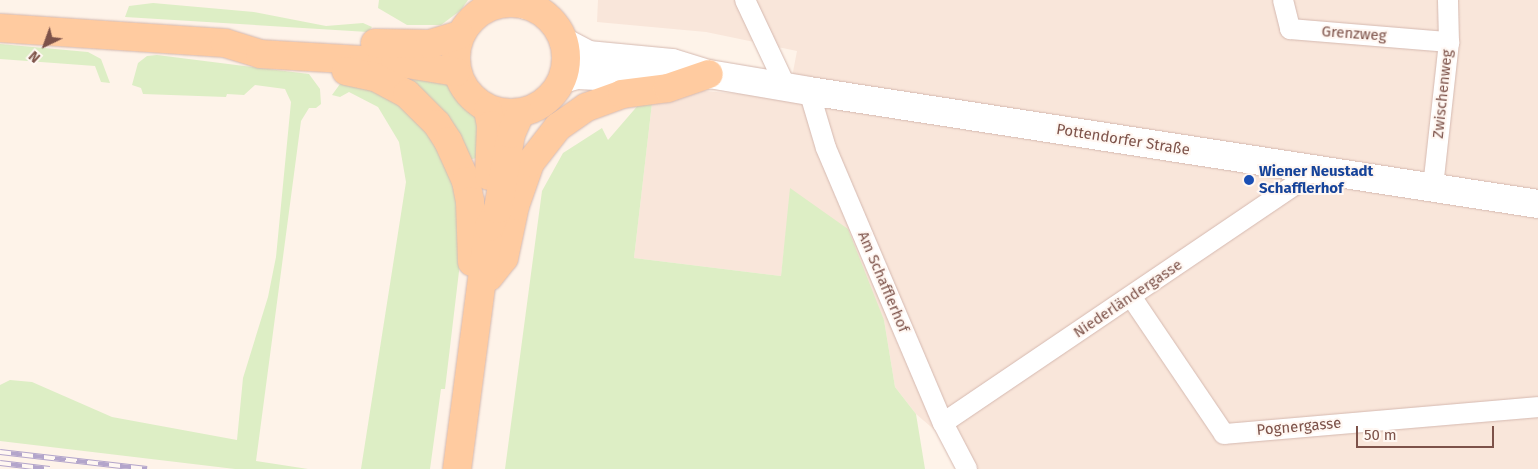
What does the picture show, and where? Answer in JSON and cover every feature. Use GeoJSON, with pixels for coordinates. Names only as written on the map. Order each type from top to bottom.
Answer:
{"type":"FeatureCollection","features":[{"type":"Feature","properties":{"kind":"main road"},"geometry":{"type":"LineString","coordinates":[[524,2],[542,12],[556,26],[564,42],[566,61],[563,79],[546,102],[520,114],[488,110],[463,88],[456,72],[455,55],[460,35],[477,13],[492,3],[524,2]]}},
{"type":"Feature","properties":{"kind":"main road"},"geometry":{"type":"LineString","coordinates":[[0,28],[225,43],[276,37],[430,44],[460,35]]}},
{"type":"Feature","properties":{"kind":"main road","name":"Pottendorfer Straße"},"geometry":{"type":"LineString","coordinates":[[564,42],[588,55],[672,63],[709,74],[797,89],[1538,204]]}},
{"type":"Feature","properties":{"kind":"main road"},"geometry":{"type":"LineString","coordinates":[[225,43],[260,54],[395,62],[456,72]]}},
{"type":"Feature","properties":{"kind":"main road"},"geometry":{"type":"LineString","coordinates":[[284,55],[318,68],[358,73],[392,84],[422,106],[448,141],[466,181],[470,201],[470,255],[482,286]]}},
{"type":"Feature","properties":{"kind":"main road","name":"Pottendorfer Straße"},"geometry":{"type":"LineString","coordinates":[[563,79],[577,76],[671,80],[709,74]]}},
{"type":"Feature","properties":{"kind":"main road"},"geometry":{"type":"LineString","coordinates":[[482,286],[504,258],[515,206],[530,163],[558,127],[587,107],[622,94],[668,88],[709,74]]}},
{"type":"Feature","properties":{"kind":"main road"},"geometry":{"type":"LineString","coordinates":[[488,110],[491,125],[485,207],[490,227]]}},
{"type":"Feature","properties":{"kind":"main road"},"geometry":{"type":"LineString","coordinates":[[457,469],[490,227],[498,209],[511,134],[520,114]]}},
{"type":"Feature","properties":{"kind":"street","name":"Am Schafflerhof"},"geometry":{"type":"LineString","coordinates":[[745,0],[818,121],[826,148],[943,423],[967,469]]}},
{"type":"Feature","properties":{"kind":"street","name":"Grenzweg"},"geometry":{"type":"LineString","coordinates":[[1283,0],[1290,29],[1449,42]]}},
{"type":"Feature","properties":{"kind":"street","name":"Zwischenweg"},"geometry":{"type":"LineString","coordinates":[[1433,187],[1449,42],[1448,0]]}},
{"type":"Feature","properties":{"kind":"street","name":"Niederländergasse"},"geometry":{"type":"LineString","coordinates":[[943,423],[1132,298],[1300,181],[1305,168]]}},
{"type":"Feature","properties":{"kind":"street","name":"Pognergasse"},"geometry":{"type":"LineString","coordinates":[[1132,298],[1224,434],[1538,407]]}},
{"type":"Feature","properties":{"kind":"shaded area"},"geometry":{"type":"Polygon","coordinates":[[[598,0],[1538,0],[1538,469],[964,469],[951,444],[916,414],[895,387],[884,320],[791,189],[781,276],[634,258],[652,103],[681,89],[788,98],[797,51],[706,32],[597,22],[598,0]]]}},
{"type":"Feature","properties":{"kind":"green space"},"geometry":{"type":"Polygon","coordinates":[[[379,0],[468,0],[461,10],[441,25],[407,25],[378,8],[379,0]]]}},
{"type":"Feature","properties":{"kind":"green space"},"geometry":{"type":"Polygon","coordinates":[[[153,3],[254,12],[326,26],[363,23],[372,27],[368,32],[125,17],[129,6],[153,3]]]}},
{"type":"Feature","properties":{"kind":"green space"},"geometry":{"type":"Polygon","coordinates":[[[0,44],[88,52],[101,59],[110,83],[101,82],[95,66],[0,59],[0,44]]]}},
{"type":"Feature","properties":{"kind":"green space"},"geometry":{"type":"Polygon","coordinates":[[[157,55],[309,74],[320,89],[321,104],[316,108],[309,108],[301,121],[256,461],[308,469],[235,469],[0,441],[0,385],[10,380],[32,382],[112,417],[237,440],[243,378],[268,297],[276,257],[291,102],[285,89],[255,85],[244,95],[227,94],[226,97],[143,94],[141,88],[132,85],[138,63],[147,56],[157,55]]]}},
{"type":"Feature","properties":{"kind":"green space"},"geometry":{"type":"Polygon","coordinates":[[[400,70],[451,83],[479,119],[482,157],[467,160],[407,84],[400,70]]]}},
{"type":"Feature","properties":{"kind":"green space"},"geometry":{"type":"Polygon","coordinates":[[[351,80],[413,111],[455,178],[460,263],[445,389],[441,389],[430,469],[361,469],[406,182],[399,142],[378,107],[349,92],[340,97],[332,95],[340,84],[351,80]]]}},
{"type":"Feature","properties":{"kind":"green space"},"geometry":{"type":"Polygon","coordinates":[[[646,96],[652,103],[634,258],[781,276],[790,188],[848,229],[884,320],[895,387],[916,414],[925,469],[505,469],[542,191],[563,153],[602,128],[608,140],[646,96]]]}},
{"type":"Feature","properties":{"kind":"railway"},"geometry":{"type":"LineString","coordinates":[[0,452],[147,469]]}},
{"type":"Feature","properties":{"kind":"railway"},"geometry":{"type":"LineString","coordinates":[[0,463],[50,469]]}},
{"type":"Feature","properties":{"kind":"place","name":"Wiener Neustadt Schafflerhof"},"geometry":{"type":"Point","coordinates":[1249,180]}}]}
